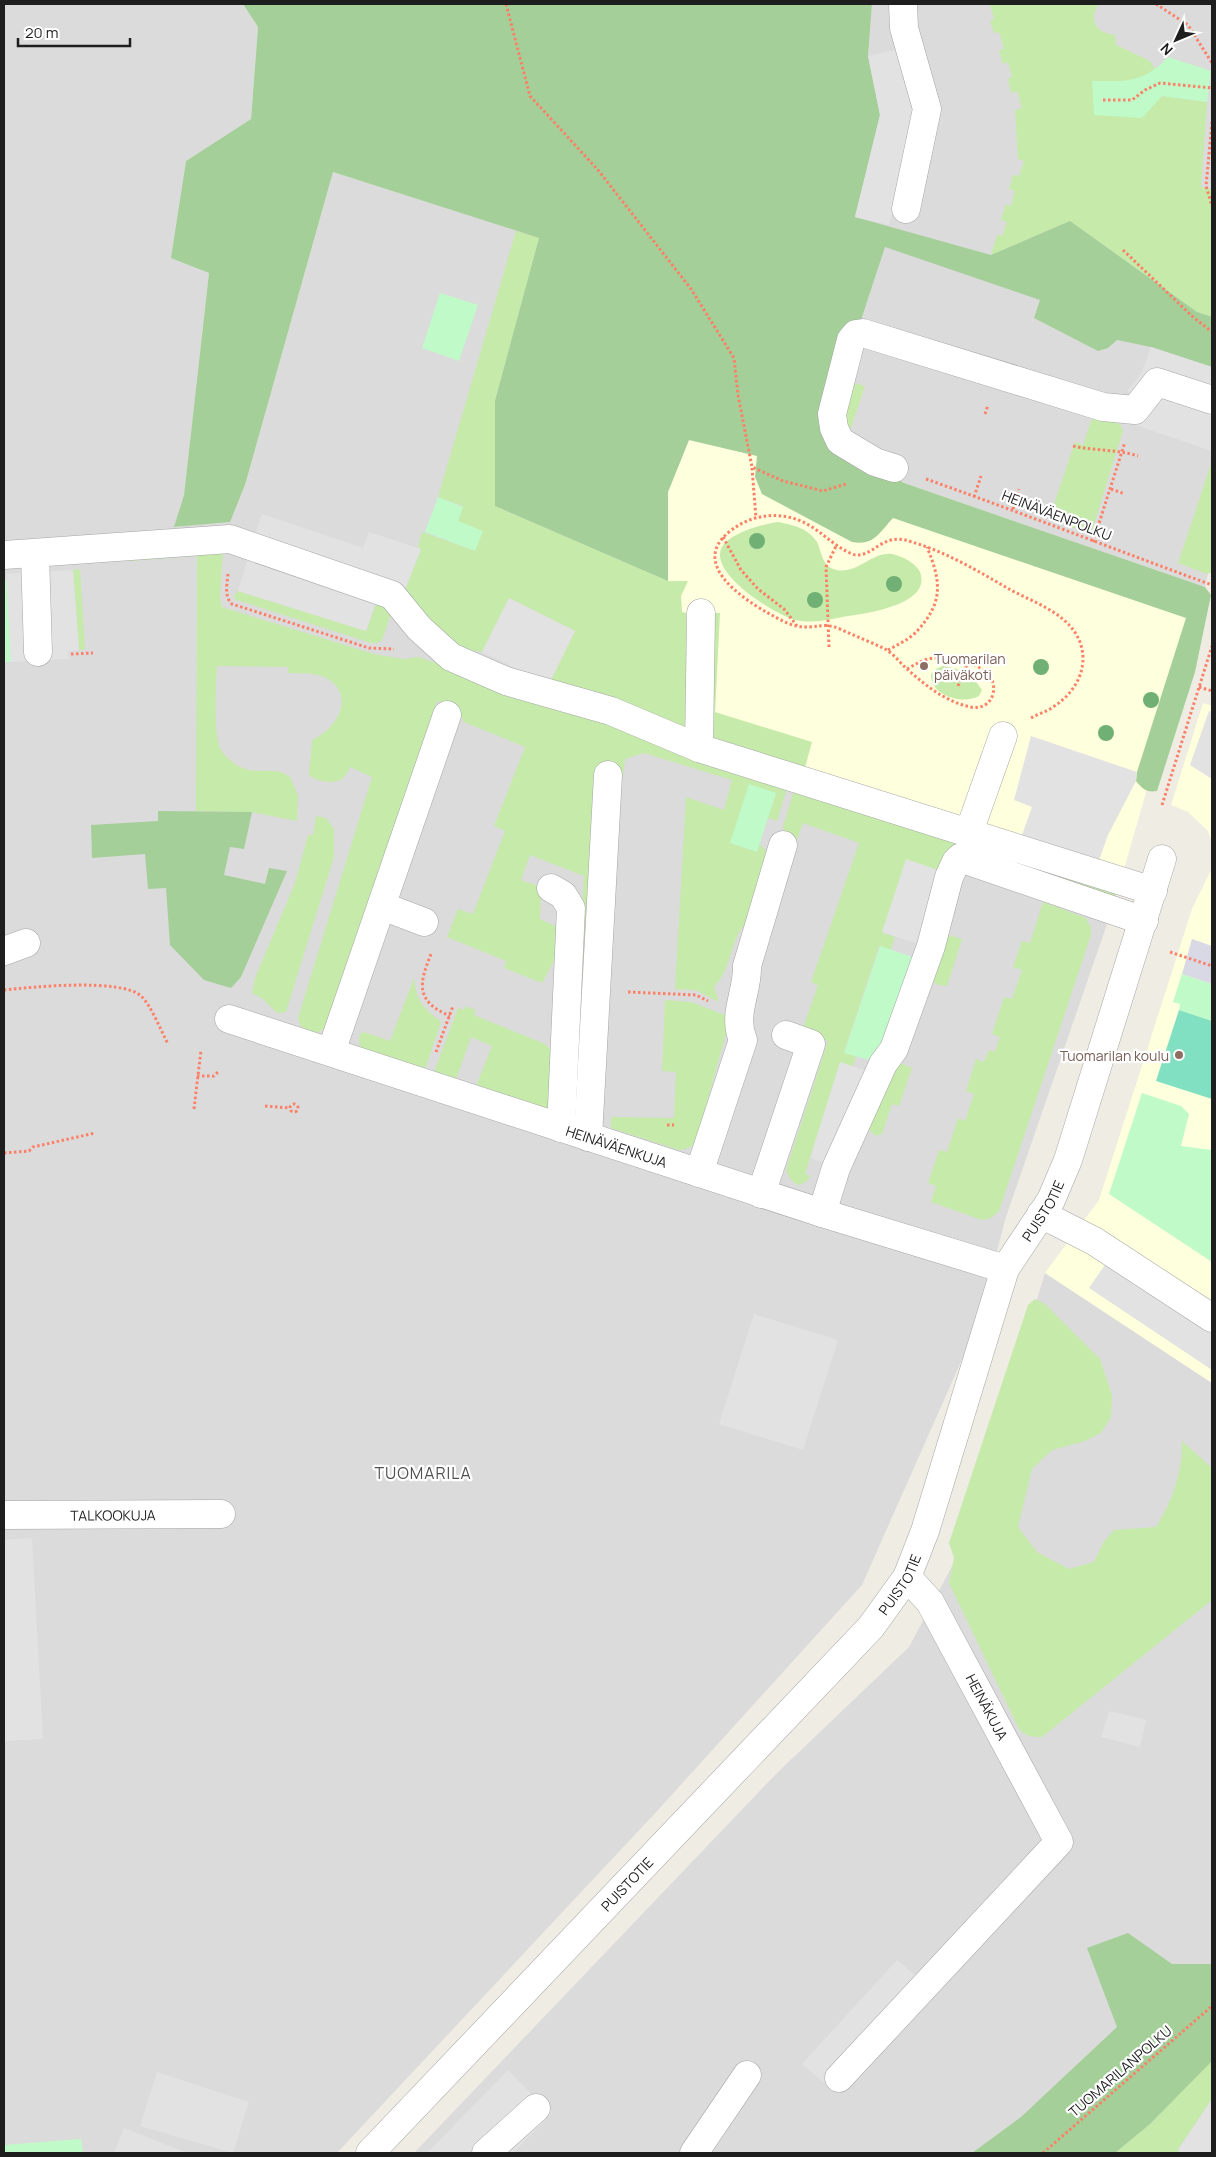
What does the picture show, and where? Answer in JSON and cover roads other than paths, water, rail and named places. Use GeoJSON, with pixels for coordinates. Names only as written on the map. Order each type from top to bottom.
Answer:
{"type":"FeatureCollection","features":[{"type":"Feature","properties":{"kind":"street"},"geometry":{"type":"LineString","coordinates":[[904,4],[904,28],[927,109],[906,209]]}},
{"type":"Feature","properties":{"kind":"street"},"geometry":{"type":"LineString","coordinates":[[894,468],[874,462],[840,441],[834,428],[832,414],[851,340],[856,334],[863,333],[1103,408],[1135,410],[1157,382],[1212,400]]}},
{"type":"Feature","properties":{"kind":"street"},"geometry":{"type":"LineString","coordinates":[[4,556],[230,539],[392,595],[419,628],[451,657],[506,681],[611,711],[699,748],[972,824]]}},
{"type":"Feature","properties":{"kind":"street"},"geometry":{"type":"LineString","coordinates":[[35,554],[38,652]]}},
{"type":"Feature","properties":{"kind":"street"},"geometry":{"type":"LineString","coordinates":[[699,748],[701,613]]}},
{"type":"Feature","properties":{"kind":"street"},"geometry":{"type":"LineString","coordinates":[[331,1052],[447,715]]}},
{"type":"Feature","properties":{"kind":"street"},"geometry":{"type":"LineString","coordinates":[[972,824],[1003,736]]}},
{"type":"Feature","properties":{"kind":"street"},"geometry":{"type":"LineString","coordinates":[[811,764],[1153,891]]}},
{"type":"Feature","properties":{"kind":"street"},"geometry":{"type":"LineString","coordinates":[[588,1137],[608,775]]}},
{"type":"Feature","properties":{"kind":"street"},"geometry":{"type":"LineString","coordinates":[[699,1173],[743,1040],[738,1028],[738,1016],[747,977],[747,966],[783,845]]}},
{"type":"Feature","properties":{"kind":"street"},"geometry":{"type":"LineString","coordinates":[[822,1214],[836,1168],[883,1064],[894,1049],[931,946],[949,877],[960,858],[1144,921]]}},
{"type":"Feature","properties":{"kind":"street","name":"PUISTOTIE"},"geometry":{"type":"LineString","coordinates":[[370,2153],[871,1626],[907,1577],[925,1531],[1005,1269],[1051,1200],[1068,1160],[1144,921],[1162,858]]}},
{"type":"Feature","properties":{"kind":"street"},"geometry":{"type":"LineString","coordinates":[[551,888],[563,895],[571,908],[561,1128]]}},
{"type":"Feature","properties":{"kind":"street"},"geometry":{"type":"LineString","coordinates":[[382,906],[424,922]]}},
{"type":"Feature","properties":{"kind":"street","name":"HEINÄVÄENKUJA"},"geometry":{"type":"LineString","coordinates":[[229,1019],[822,1214],[1005,1269]]}},
{"type":"Feature","properties":{"kind":"street"},"geometry":{"type":"LineString","coordinates":[[762,1194],[811,1044],[786,1035]]}},
{"type":"Feature","properties":{"kind":"street"},"geometry":{"type":"LineString","coordinates":[[1042,1214],[1094,1241],[1212,1318]]}},
{"type":"Feature","properties":{"kind":"street","name":"TALKOOKUJA"},"geometry":{"type":"LineString","coordinates":[[4,1515],[221,1514]]}},
{"type":"Feature","properties":{"kind":"street","name":"HEINÄKUJA"},"geometry":{"type":"LineString","coordinates":[[839,2078],[1059,1842],[930,1602],[907,1577]]}},
{"type":"Feature","properties":{"kind":"street"},"geometry":{"type":"LineString","coordinates":[[694,2153],[747,2075]]}},
{"type":"Feature","properties":{"kind":"street"},"geometry":{"type":"LineString","coordinates":[[486,2153],[536,2108]]}},
{"type":"Feature","properties":{"kind":"place","name":"Tuomarilan päiväkoti"},"geometry":{"type":"Point","coordinates":[924,666]}},
{"type":"Feature","properties":{"kind":"place","name":"Tuomarilan koulu"},"geometry":{"type":"Point","coordinates":[1179,1055]}},
{"type":"Feature","properties":{"kind":"district","name":"TUOMARILA"},"geometry":{"type":"Point","coordinates":[423,1473]}}]}
